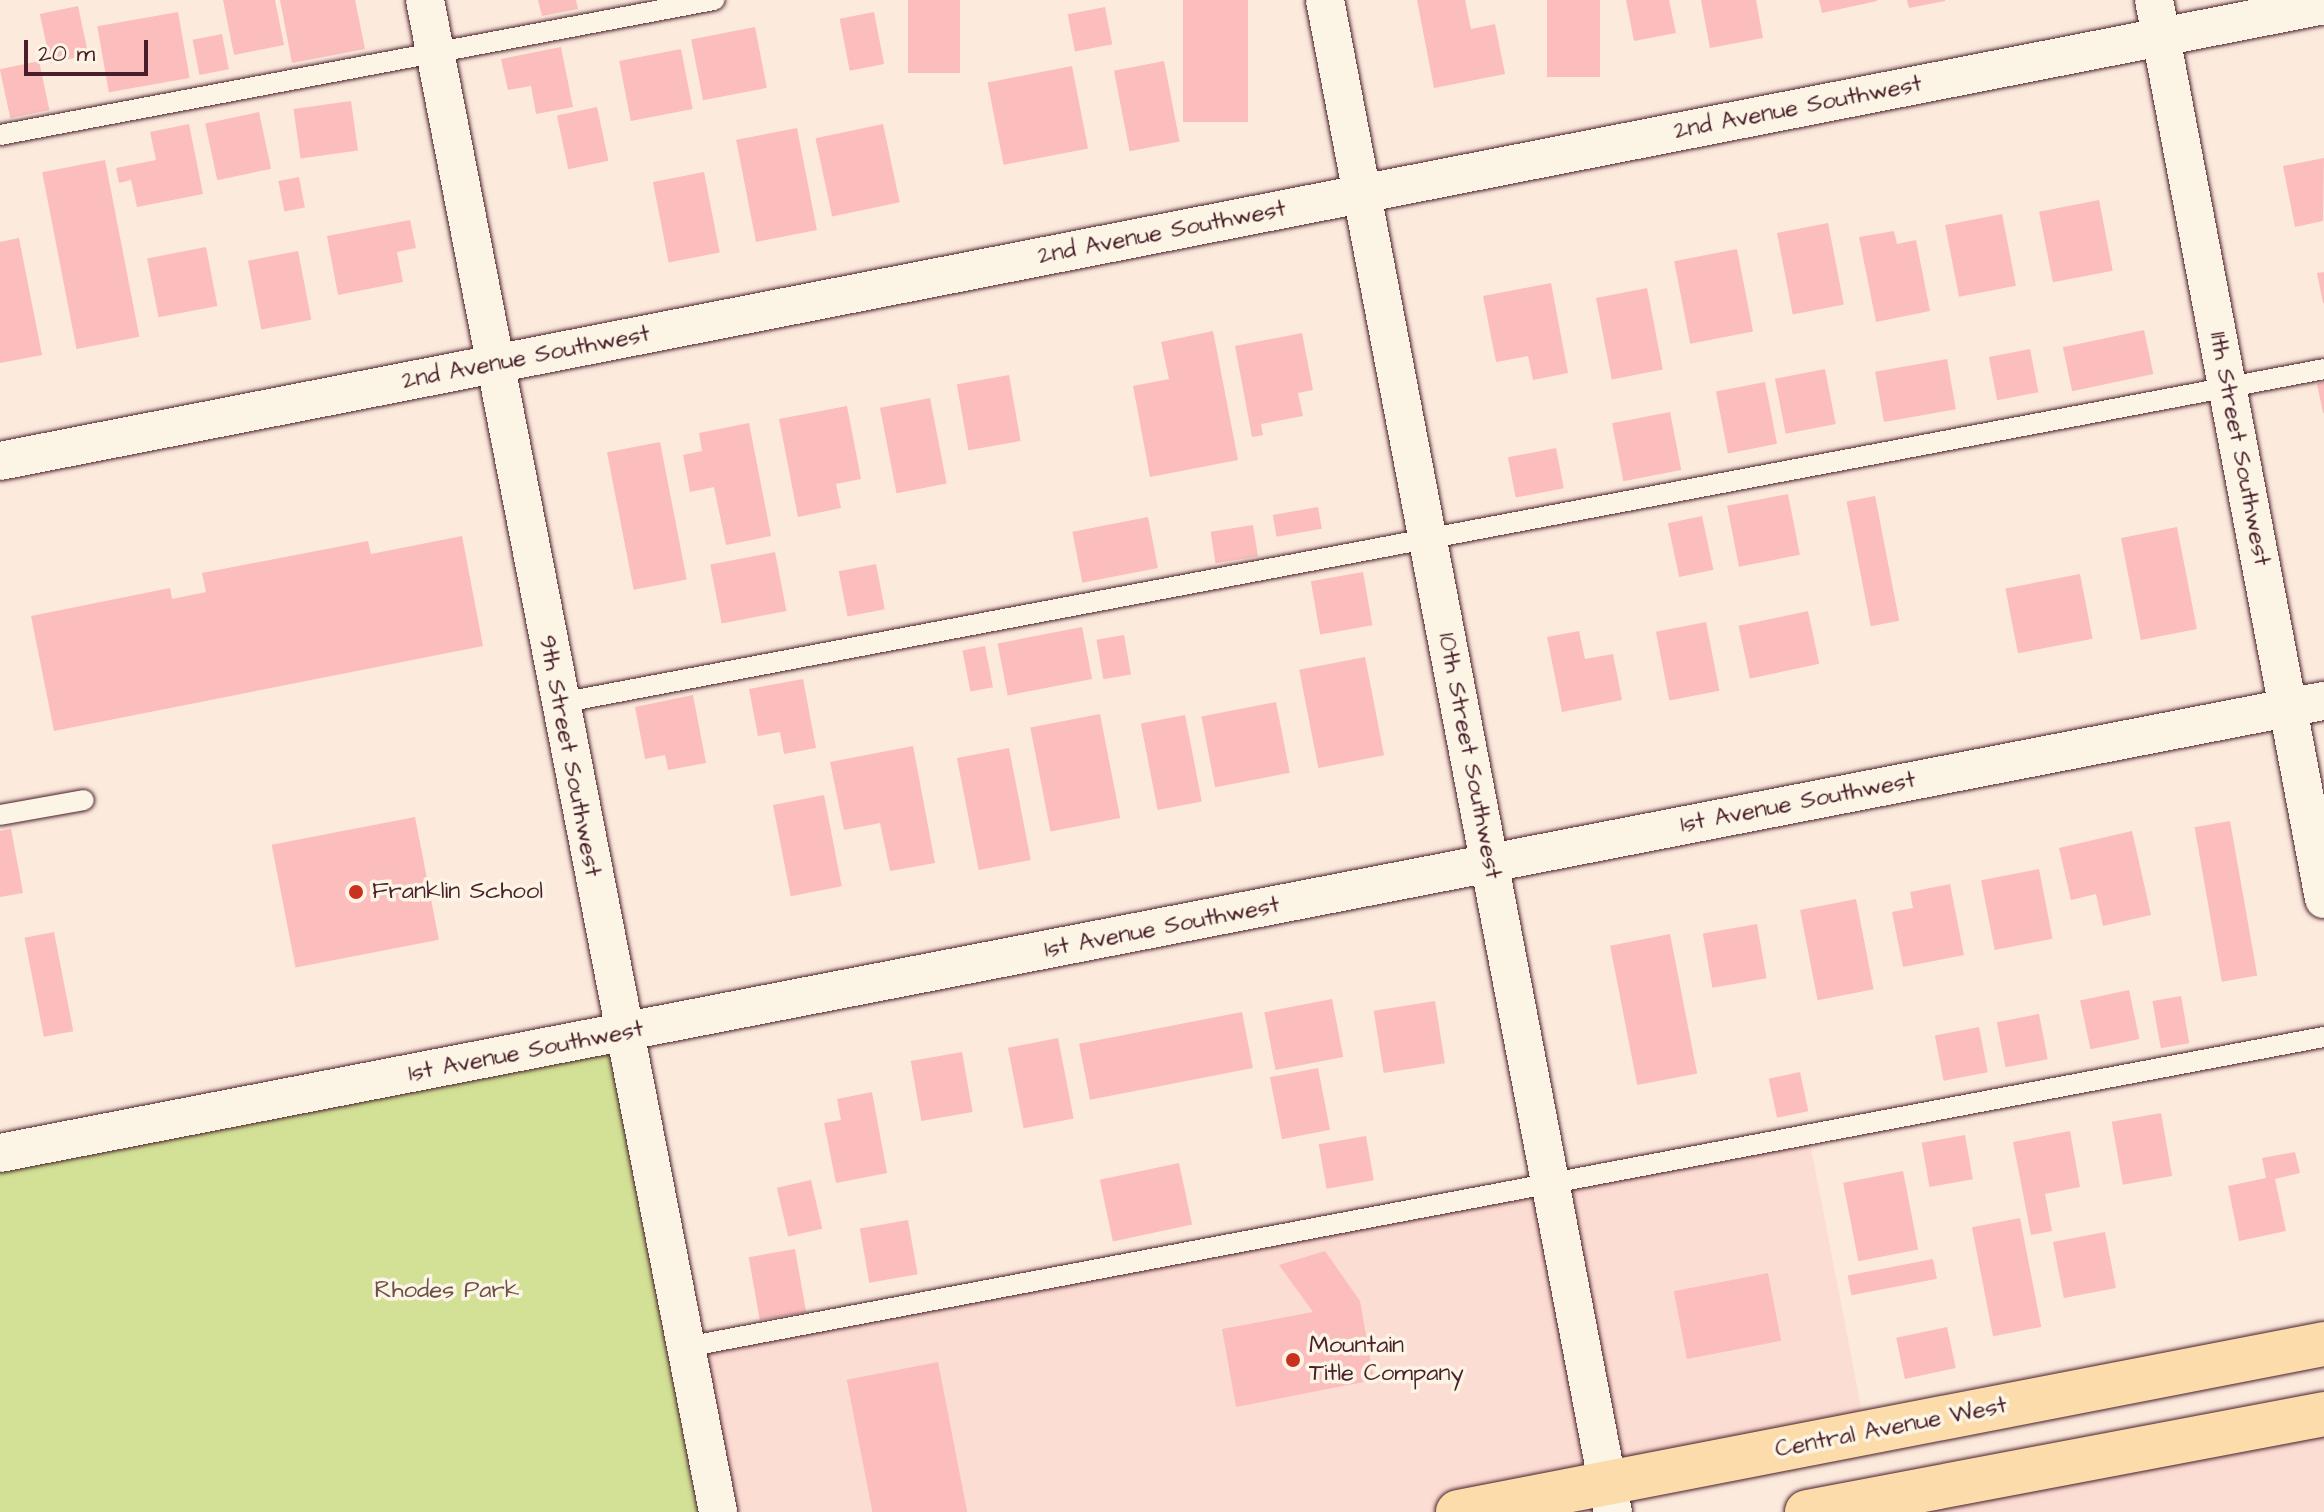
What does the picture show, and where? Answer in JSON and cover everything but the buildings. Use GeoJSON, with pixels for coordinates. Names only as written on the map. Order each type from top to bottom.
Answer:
{"type":"FeatureCollection","features":[{"type":"Feature","properties":{"kind":"highway","name":"Central Avenue West"},"geometry":{"type":"LineString","coordinates":[[1458,1512],[1610,1498],[2324,1344]]}},
{"type":"Feature","properties":{"kind":"highway"},"geometry":{"type":"LineString","coordinates":[[1807,1512],[2324,1414]]}},
{"type":"Feature","properties":{"kind":"street","name":"9th Street Southwest"},"geometry":{"type":"LineString","coordinates":[[425,0],[622,1034],[718,1512]]}},
{"type":"Feature","properties":{"kind":"street","name":"10th Street Southwest"},"geometry":{"type":"LineString","coordinates":[[1325,0],[1610,1498]]}},
{"type":"Feature","properties":{"kind":"street","name":"11th Street Southwest"},"geometry":{"type":"LineString","coordinates":[[2154,0],[2227,387],[2306,705],[2324,899]]}},
{"type":"Feature","properties":{"kind":"street","name":"2nd Avenue Southwest"},"geometry":{"type":"LineString","coordinates":[[0,461],[2324,5]]}},
{"type":"Feature","properties":{"kind":"street","name":"1st Avenue Southwest"},"geometry":{"type":"LineString","coordinates":[[0,1153],[2306,705]]}},
{"type":"Feature","properties":{"kind":"lane"},"geometry":{"type":"LineString","coordinates":[[0,135],[714,0]]}},
{"type":"Feature","properties":{"kind":"lane"},"geometry":{"type":"LineString","coordinates":[[560,703],[1428,542],[2324,369]]}},
{"type":"Feature","properties":{"kind":"lane"},"geometry":{"type":"LineString","coordinates":[[0,815],[84,800]]}},
{"type":"Feature","properties":{"kind":"lane"},"geometry":{"type":"LineString","coordinates":[[686,1347],[2324,1037]]}},
{"type":"Feature","properties":{"kind":"shaded area"},"geometry":{"type":"Polygon","coordinates":[[[1808,1132],[1866,1433],[1458,1512],[718,1512],[686,1347],[1808,1132]]]}},
{"type":"Feature","properties":{"kind":"shaded area"},"geometry":{"type":"Polygon","coordinates":[[[2324,1414],[2324,1512],[1807,1512],[2324,1414]]]}},
{"type":"Feature","properties":{"kind":"green space","name":"Rhodes Park"},"geometry":{"type":"Polygon","coordinates":[[[622,1034],[717,1512],[0,1512],[0,1153],[622,1034]]]}},
{"type":"Feature","properties":{"kind":"place","name":"Franklin School"},"geometry":{"type":"Point","coordinates":[356,892]}},
{"type":"Feature","properties":{"kind":"place","name":"Mountain Title Company"},"geometry":{"type":"Point","coordinates":[1293,1360]}}]}
